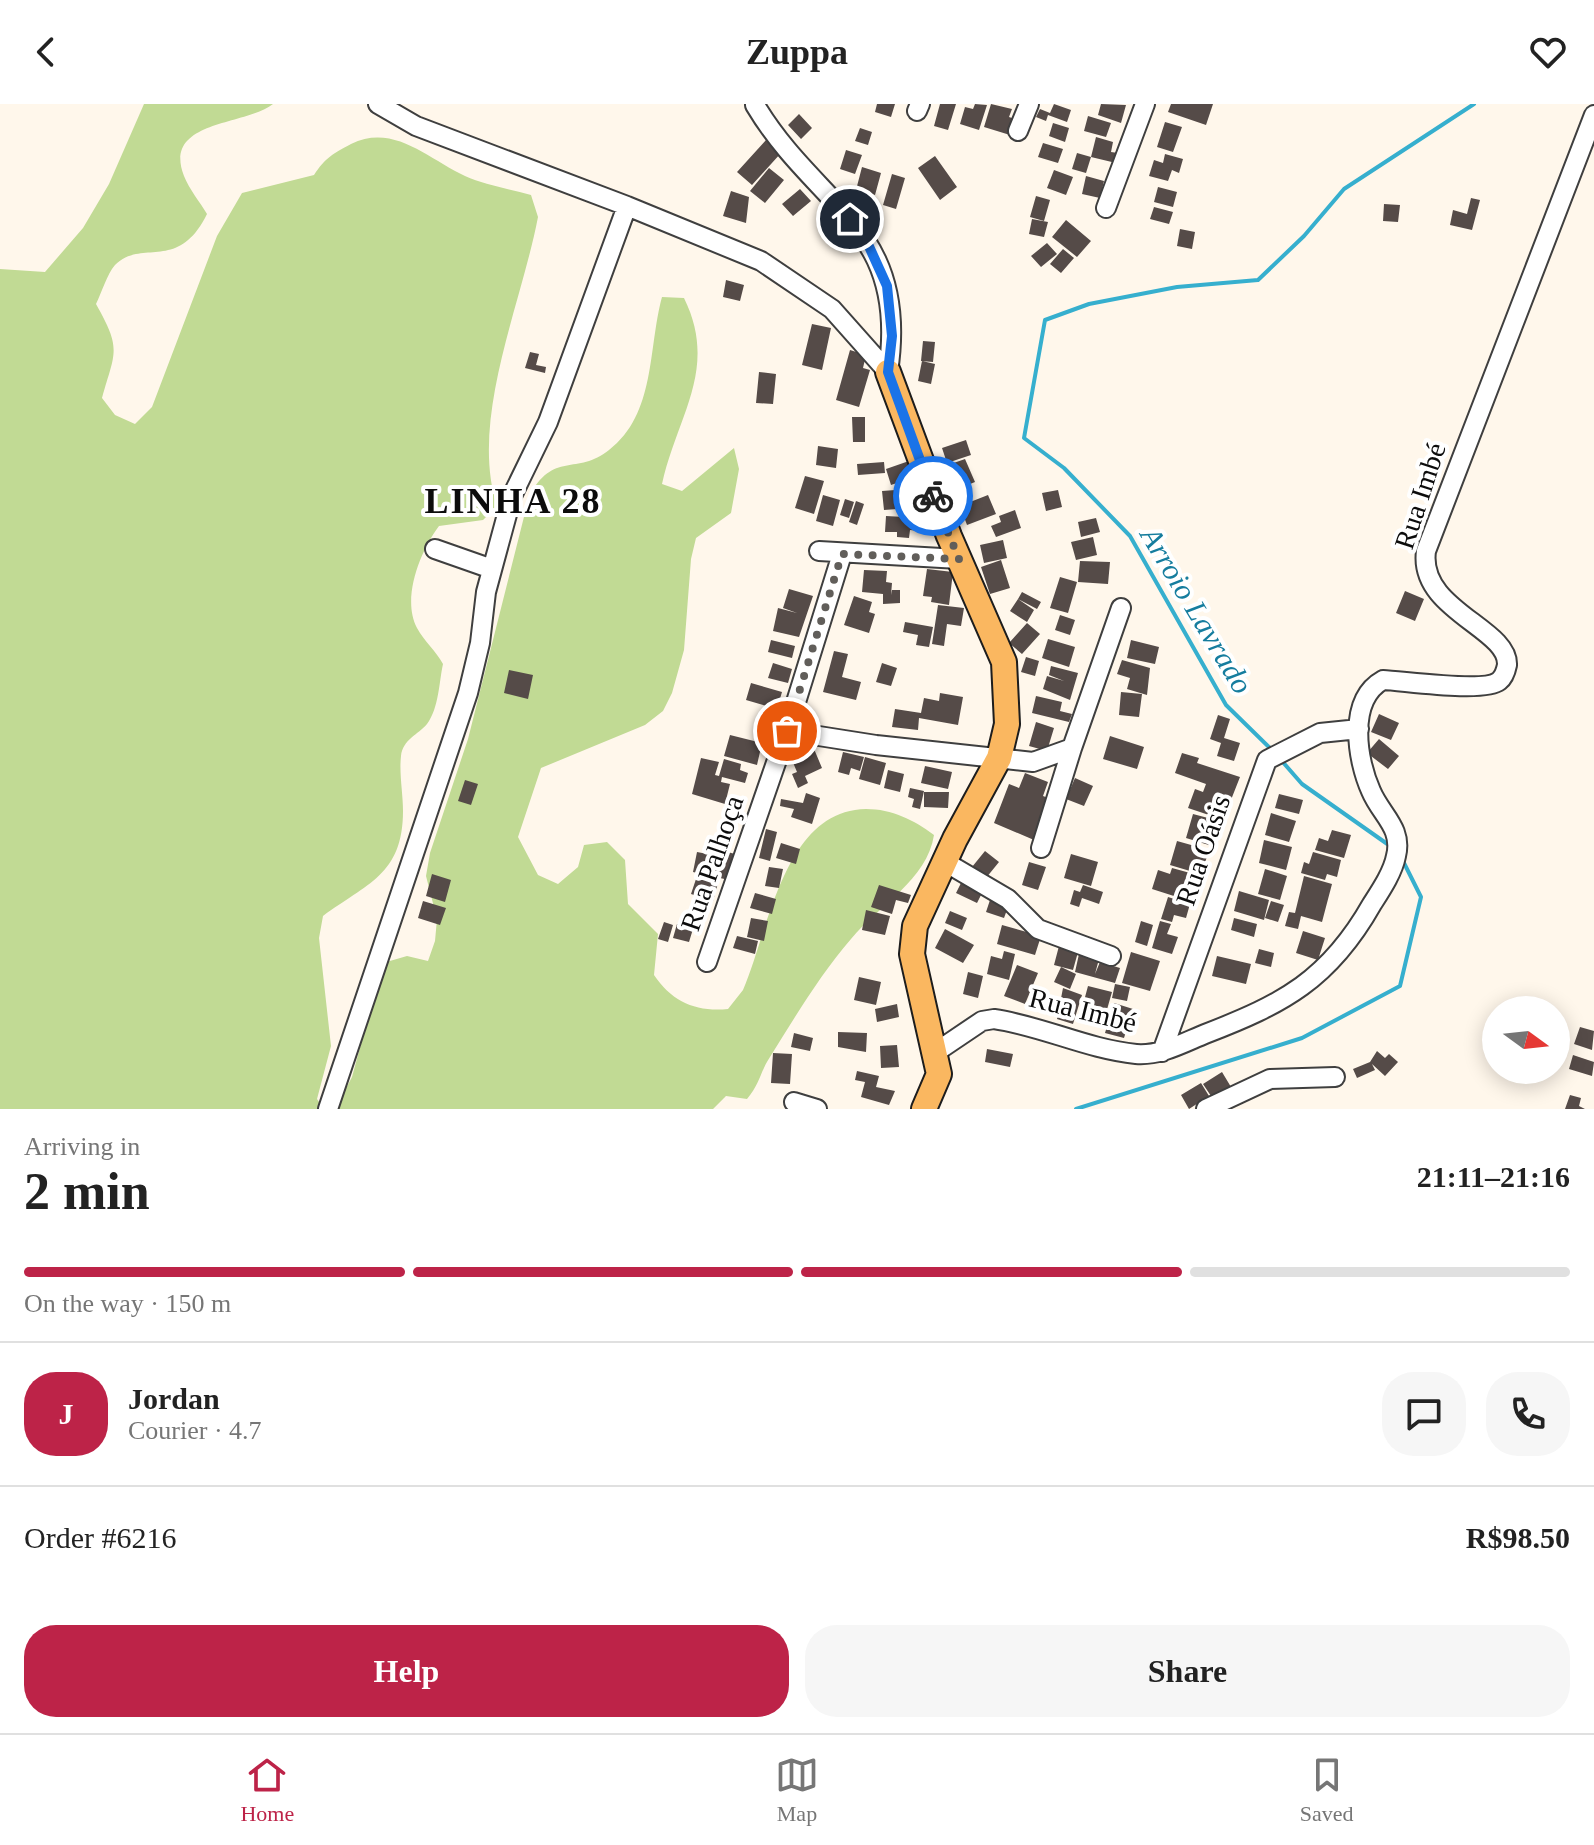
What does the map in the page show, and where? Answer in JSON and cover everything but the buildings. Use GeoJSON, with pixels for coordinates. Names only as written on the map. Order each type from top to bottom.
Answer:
{"type":"FeatureCollection","features":[{"type":"Feature","properties":{"kind":"main road"},"geometry":{"type":"LineString","coordinates":[[888,372],[899,409],[1004,662],[1007,724],[999,758],[915,926],[912,954],[937,1063],[924,1109]]}},
{"type":"Feature","properties":{"kind":"street"},"geometry":{"type":"LineString","coordinates":[[378,104],[416,126],[761,261],[819,297],[888,372]]}},
{"type":"Feature","properties":{"kind":"street"},"geometry":{"type":"LineString","coordinates":[[752,104],[862,231],[881,267],[892,336],[888,372]]}},
{"type":"Feature","properties":{"kind":"street"},"geometry":{"type":"LineString","coordinates":[[1018,131],[1029,104]]}},
{"type":"Feature","properties":{"kind":"street"},"geometry":{"type":"LineString","coordinates":[[1106,208],[1145,104]]}},
{"type":"Feature","properties":{"kind":"street","name":"Rua Imbé"},"geometry":{"type":"LineString","coordinates":[[937,1063],[982,1021],[994,1019],[1137,1054],[1162,1052],[1261,1012],[1317,978],[1343,950],[1366,915],[1396,857],[1398,833],[1367,784],[1359,729],[1365,700],[1374,685],[1383,680],[1454,686],[1488,684],[1499,682],[1506,672],[1507,656],[1499,643],[1471,624],[1431,582],[1424,562],[1594,115]]}},
{"type":"Feature","properties":{"kind":"street"},"geometry":{"type":"LineString","coordinates":[[328,1109],[468,693],[492,569],[512,496],[548,422],[627,206]]}},
{"type":"Feature","properties":{"kind":"street"},"geometry":{"type":"LineString","coordinates":[[435,549],[492,569]]}},
{"type":"Feature","properties":{"kind":"street"},"geometry":{"type":"LineString","coordinates":[[819,551],[959,559]]}},
{"type":"Feature","properties":{"kind":"street","name":"Rua Palhoça"},"geometry":{"type":"LineString","coordinates":[[707,962],[787,731],[842,554]]}},
{"type":"Feature","properties":{"kind":"street"},"geometry":{"type":"LineString","coordinates":[[1041,848],[1121,608]]}},
{"type":"Feature","properties":{"kind":"street","name":"Rua Oásis"},"geometry":{"type":"LineString","coordinates":[[1162,1052],[1267,760],[1284,748],[1329,731],[1359,729]]}},
{"type":"Feature","properties":{"kind":"street"},"geometry":{"type":"LineString","coordinates":[[787,731],[876,745],[1033,762],[1072,748]]}},
{"type":"Feature","properties":{"kind":"street"},"geometry":{"type":"LineString","coordinates":[[945,862],[1008,899],[1038,929],[1111,956]]}},
{"type":"Feature","properties":{"kind":"street"},"geometry":{"type":"LineString","coordinates":[[937,1063],[940,1109]]}},
{"type":"Feature","properties":{"kind":"street"},"geometry":{"type":"LineString","coordinates":[[1206,1109],[1270,1079],[1335,1077]]}},
{"type":"Feature","properties":{"kind":"street"},"geometry":{"type":"LineString","coordinates":[[794,1102],[817,1109]]}},
{"type":"Feature","properties":{"kind":"green space"},"geometry":{"type":"Polygon","coordinates":[[[144,104],[273,104],[210,127],[195,134],[185,144],[180,158],[184,176],[207,214],[196,232],[184,243],[160,252],[126,257],[115,265],[105,283],[96,304],[110,331],[114,351],[102,398],[115,415],[135,424],[152,407],[217,236],[242,193],[314,175],[326,160],[345,147],[367,139],[382,138],[410,146],[473,179],[531,195],[538,217],[493,400],[489,437],[490,473],[497,506],[483,520],[439,526],[415,575],[411,603],[413,616],[420,633],[443,664],[431,718],[402,750],[403,811],[397,850],[379,876],[323,916],[319,938],[331,1046],[317,1099],[324,1109],[0,1109],[0,269],[45,272],[83,228],[109,184],[144,104]]]}},
{"type":"Feature","properties":{"kind":"green space"},"geometry":{"type":"Polygon","coordinates":[[[662,297],[684,298],[694,324],[697,347],[692,392],[662,484],[682,491],[734,448],[739,469],[731,513],[696,538],[691,559],[684,650],[672,693],[663,711],[645,725],[541,768],[518,837],[538,875],[558,884],[578,867],[584,845],[607,842],[625,860],[628,904],[658,934],[654,975],[677,998],[695,1007],[716,1010],[728,1009],[743,990],[784,877],[798,851],[816,829],[838,815],[866,809],[885,811],[911,820],[934,835],[930,851],[912,879],[862,927],[829,967],[770,1057],[747,1099],[726,1096],[713,1109],[335,1109],[352,1077],[383,963],[407,956],[428,961],[435,941],[437,919],[426,876],[430,853],[468,739],[529,497],[547,473],[597,458],[624,435],[643,399],[662,297]]]}},
{"type":"Feature","properties":{"kind":"waterway","name":"Arroio Lavrado"},"geometry":{"type":"LineString","coordinates":[[1272,750],[1226,705],[1130,536],[1064,468],[1024,438],[1045,320],[1089,304],[1177,287],[1258,280],[1304,236],[1344,189],[1474,104]]}},
{"type":"Feature","properties":{"kind":"waterway","name":"Arroio Lavrado"},"geometry":{"type":"LineString","coordinates":[[1281,760],[1302,784],[1393,848]]}},
{"type":"Feature","properties":{"kind":"waterway","name":"Arroio Lavrado"},"geometry":{"type":"LineString","coordinates":[[1076,1109],[1302,1038],[1400,986],[1421,897],[1403,861]]}},
{"type":"Feature","properties":{"kind":"way so far"},"geometry":{"type":"LineString","coordinates":[[787,731],[842,554],[959,559],[933,496]]}},
{"type":"Feature","properties":{"kind":"district","name":"LINHA 28"},"geometry":{"type":"Point","coordinates":[513,501]}},
{"type":"Feature","properties":{"kind":"route"},"geometry":{"type":"LineString","coordinates":[[850,219],[862,231],[881,267],[887,286],[892,336],[888,372],[933,496]]}}]}
